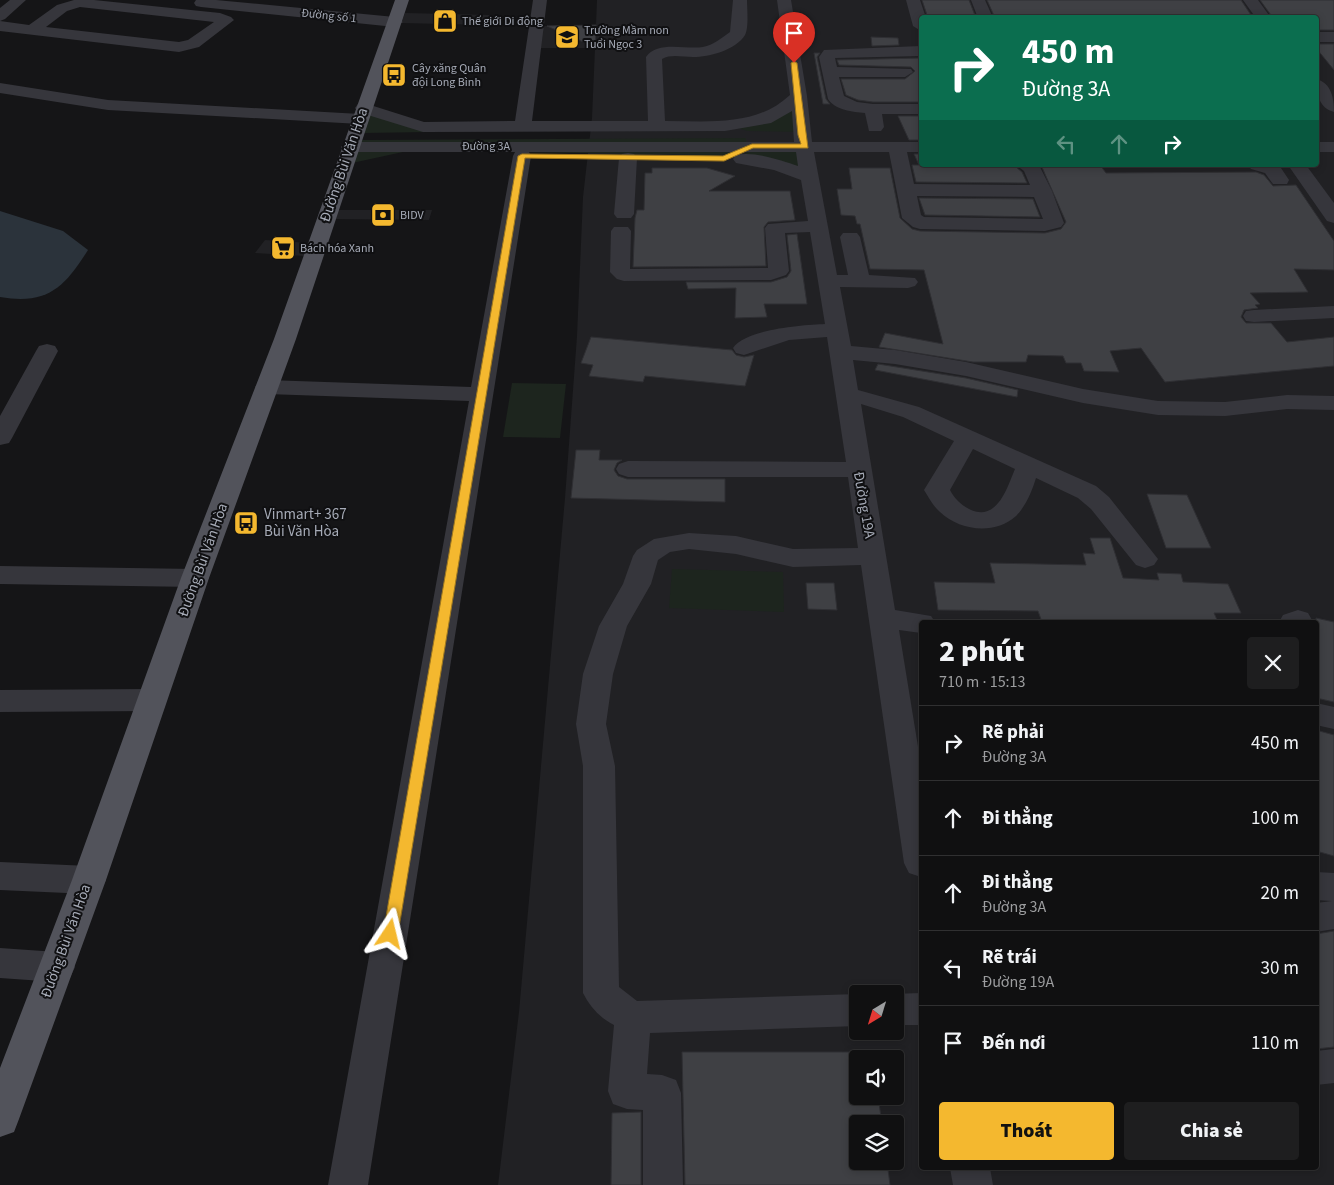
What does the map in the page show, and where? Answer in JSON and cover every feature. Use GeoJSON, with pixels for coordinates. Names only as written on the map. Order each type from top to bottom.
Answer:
{"type":"FeatureCollection","features":[{"type":"Feature","properties":{"kind":"main road","name":"Đường Bùi Văn Hòa"},"geometry":{"type":"LineString","coordinates":[[0,1119],[89,880],[196,578],[285,339],[398,12]]}},
{"type":"Feature","properties":{"kind":"street"},"geometry":{"type":"LineString","coordinates":[[0,16],[19,0]]}},
{"type":"Feature","properties":{"kind":"street","name":"Đường số 1"},"geometry":{"type":"LineString","coordinates":[[175,0],[398,12]]}},
{"type":"Feature","properties":{"kind":"street","name":"Đường số 1"},"geometry":{"type":"LineString","coordinates":[[258,0],[330,9]]}},
{"type":"Feature","properties":{"kind":"street"},"geometry":{"type":"LineString","coordinates":[[522,127],[540,0]]}},
{"type":"Feature","properties":{"kind":"street"},"geometry":{"type":"LineString","coordinates":[[657,126],[654,57],[668,52],[701,52],[728,43],[738,33],[740,0]]}},
{"type":"Feature","properties":{"kind":"street","name":"Đường 19A"},"geometry":{"type":"LineString","coordinates":[[784,0],[804,141],[839,341],[882,618],[916,797],[919,837]]}},
{"type":"Feature","properties":{"kind":"street"},"geometry":{"type":"LineString","coordinates":[[914,0],[918,32]]}},
{"type":"Feature","properties":{"kind":"street"},"geometry":{"type":"LineString","coordinates":[[978,0],[985,15]]}},
{"type":"Feature","properties":{"kind":"street"},"geometry":{"type":"LineString","coordinates":[[1250,0],[1262,15]]}},
{"type":"Feature","properties":{"kind":"street"},"geometry":{"type":"LineString","coordinates":[[0,26],[32,30],[179,47],[193,44],[226,20],[80,3],[62,8],[32,30]]}},
{"type":"Feature","properties":{"kind":"street"},"geometry":{"type":"LineString","coordinates":[[1319,37],[1334,37]]}},
{"type":"Feature","properties":{"kind":"street"},"geometry":{"type":"LineString","coordinates":[[919,50],[837,51],[827,56],[836,99],[842,103],[853,107],[873,109],[919,109]]}},
{"type":"Feature","properties":{"kind":"street"},"geometry":{"type":"LineString","coordinates":[[830,72],[905,72]]}},
{"type":"Feature","properties":{"kind":"street"},"geometry":{"type":"LineString","coordinates":[[0,88],[108,105],[354,136]]}},
{"type":"Feature","properties":{"kind":"street"},"geometry":{"type":"LineString","coordinates":[[1319,88],[1329,103]]}},
{"type":"Feature","properties":{"kind":"street"},"geometry":{"type":"LineString","coordinates":[[834,89],[852,89]]}},
{"type":"Feature","properties":{"kind":"street","name":"Đường 3A"},"geometry":{"type":"LineString","coordinates":[[354,136],[422,127],[725,126],[756,123],[773,117],[789,107],[799,96]]}},
{"type":"Feature","properties":{"kind":"street"},"geometry":{"type":"LineString","coordinates":[[873,109],[877,136]]}},
{"type":"Feature","properties":{"kind":"street"},"geometry":{"type":"LineString","coordinates":[[724,159],[751,140],[725,126]]}},
{"type":"Feature","properties":{"kind":"street"},"geometry":{"type":"LineString","coordinates":[[422,127],[444,141]]}},
{"type":"Feature","properties":{"kind":"street","name":"Đường 3A"},"geometry":{"type":"LineString","coordinates":[[354,136],[444,141],[804,141],[877,136],[919,136]]}},
{"type":"Feature","properties":{"kind":"street","name":"Đường 3A"},"geometry":{"type":"LineString","coordinates":[[354,136],[406,154],[749,159],[778,165],[811,177]]}},
{"type":"Feature","properties":{"kind":"street"},"geometry":{"type":"LineString","coordinates":[[406,154],[444,141]]}},
{"type":"Feature","properties":{"kind":"street","name":"Đường 3A"},"geometry":{"type":"LineString","coordinates":[[804,141],[899,155],[919,148]]}},
{"type":"Feature","properties":{"kind":"street"},"geometry":{"type":"LineString","coordinates":[[899,155],[919,162]]}},
{"type":"Feature","properties":{"kind":"street"},"geometry":{"type":"LineString","coordinates":[[899,155],[912,218],[920,223],[933,225],[1050,224],[1054,220],[1043,191],[1032,168],[1030,167]]}},
{"type":"Feature","properties":{"kind":"street"},"geometry":{"type":"LineString","coordinates":[[348,1185],[522,156]]}},
{"type":"Feature","properties":{"kind":"street"},"geometry":{"type":"LineString","coordinates":[[628,158],[622,222],[620,272],[624,275],[762,274],[779,271],[775,228],[819,226]]}},
{"type":"Feature","properties":{"kind":"street"},"geometry":{"type":"LineString","coordinates":[[1264,167],[1272,169],[1280,180]]}},
{"type":"Feature","properties":{"kind":"street"},"geometry":{"type":"LineString","coordinates":[[1298,167],[1334,217]]}},
{"type":"Feature","properties":{"kind":"street"},"geometry":{"type":"LineString","coordinates":[[906,190],[1043,191]]}},
{"type":"Feature","properties":{"kind":"street"},"geometry":{"type":"LineString","coordinates":[[850,237],[860,281]]}},
{"type":"Feature","properties":{"kind":"street"},"geometry":{"type":"LineString","coordinates":[[829,281],[908,282]]}},
{"type":"Feature","properties":{"kind":"street"},"geometry":{"type":"LineString","coordinates":[[1254,316],[1334,312]]}},
{"type":"Feature","properties":{"kind":"street"},"geometry":{"type":"LineString","coordinates":[[744,348],[762,339],[796,332],[839,341],[895,357],[966,369],[1083,396],[1158,408],[1225,409],[1287,402],[1334,403]]}},
{"type":"Feature","properties":{"kind":"street"},"geometry":{"type":"LineString","coordinates":[[0,438],[47,351]]}},
{"type":"Feature","properties":{"kind":"street"},"geometry":{"type":"LineString","coordinates":[[267,387],[482,394]]}},
{"type":"Feature","properties":{"kind":"street"},"geometry":{"type":"LineString","coordinates":[[847,394],[889,404],[968,437],[1086,492],[1100,503],[1145,559]]}},
{"type":"Feature","properties":{"kind":"street"},"geometry":{"type":"LineString","coordinates":[[968,437],[937,490],[952,511],[972,520],[987,520],[1001,515],[1011,504],[1029,465]]}},
{"type":"Feature","properties":{"kind":"street"},"geometry":{"type":"LineString","coordinates":[[628,469],[858,470]]}},
{"type":"Feature","properties":{"kind":"street"},"geometry":{"type":"LineString","coordinates":[[849,1010],[632,1017],[618,1009],[601,993],[599,766],[591,724],[598,674],[613,626],[637,584],[646,556],[663,545],[689,540],[736,545],[793,558],[873,556]]}},
{"type":"Feature","properties":{"kind":"street"},"geometry":{"type":"LineString","coordinates":[[0,575],[196,578]]}},
{"type":"Feature","properties":{"kind":"street"},"geometry":{"type":"LineString","coordinates":[[882,618],[919,623]]}},
{"type":"Feature","properties":{"kind":"street"},"geometry":{"type":"LineString","coordinates":[[0,701],[152,700]]}},
{"type":"Feature","properties":{"kind":"street"},"geometry":{"type":"LineString","coordinates":[[1319,715],[1334,718]]}},
{"type":"Feature","properties":{"kind":"street"},"geometry":{"type":"LineString","coordinates":[[0,876],[89,880]]}},
{"type":"Feature","properties":{"kind":"street"},"geometry":{"type":"LineString","coordinates":[[1319,886],[1334,887]]}},
{"type":"Feature","properties":{"kind":"street"},"geometry":{"type":"LineString","coordinates":[[1319,918],[1334,915]]}},
{"type":"Feature","properties":{"kind":"street"},"geometry":{"type":"LineString","coordinates":[[0,963],[57,967]]}},
{"type":"Feature","properties":{"kind":"street"},"geometry":{"type":"LineString","coordinates":[[904,1009],[919,1008]]}},
{"type":"Feature","properties":{"kind":"street"},"geometry":{"type":"LineString","coordinates":[[632,1017],[627,1092],[662,1093],[663,1185]]}},
{"type":"Feature","properties":{"kind":"street"},"geometry":{"type":"LineString","coordinates":[[1319,1068],[1334,1066]]}},
{"type":"Feature","properties":{"kind":"street"},"geometry":{"type":"LineString","coordinates":[[970,1170],[973,1185]]}},
{"type":"Feature","properties":{"kind":"shaded area"},"geometry":{"type":"Polygon","coordinates":[[[597,0],[1334,0],[1334,1185],[498,1185],[519,1012],[565,498],[577,336],[583,197],[592,118],[595,48],[537,48],[541,26],[596,25],[597,0]]]}},
{"type":"Feature","properties":{"kind":"shaded area"},"geometry":{"type":"Polygon","coordinates":[[[405,13],[491,15],[487,25],[401,23],[405,13]]]}},
{"type":"Feature","properties":{"kind":"shaded area"},"geometry":{"type":"Polygon","coordinates":[[[796,108],[802,132],[747,131],[738,128],[768,122],[796,108]]]}},
{"type":"Feature","properties":{"kind":"shaded area"},"geometry":{"type":"Polygon","coordinates":[[[370,114],[424,130],[429,132],[363,133],[370,114]]]}},
{"type":"Feature","properties":{"kind":"shaded area"},"geometry":{"type":"Polygon","coordinates":[[[746,138],[746,143],[359,144],[361,140],[746,138]]]}},
{"type":"Feature","properties":{"kind":"shaded area"},"geometry":{"type":"Polygon","coordinates":[[[751,150],[806,150],[808,170],[744,154],[751,150]]]}},
{"type":"Feature","properties":{"kind":"shaded area"},"geometry":{"type":"Polygon","coordinates":[[[357,151],[403,152],[352,163],[357,151]]]}},
{"type":"Feature","properties":{"kind":"shaded area"},"geometry":{"type":"Polygon","coordinates":[[[430,151],[736,152],[726,155],[430,151]]]}},
{"type":"Feature","properties":{"kind":"shaded area","name":"BIDV"},"geometry":{"type":"Polygon","coordinates":[[[337,210],[432,210],[429,220],[334,219],[337,210]]]}},
{"type":"Feature","properties":{"kind":"shaded area"},"geometry":{"type":"Polygon","coordinates":[[[0,211],[63,231],[88,250],[71,274],[53,291],[42,296],[30,298],[0,297],[0,211]]]}},
{"type":"Feature","properties":{"kind":"shaded area","name":"Bách hóa Xanh"},"geometry":{"type":"Polygon","coordinates":[[[265,240],[309,243],[304,256],[255,253],[265,240]]]}},
{"type":"Feature","properties":{"kind":"shaded area"},"geometry":{"type":"Polygon","coordinates":[[[512,383],[566,384],[560,438],[503,437],[512,383]]]}},
{"type":"Feature","properties":{"kind":"shaded area"},"geometry":{"type":"Polygon","coordinates":[[[672,569],[783,572],[784,612],[669,608],[672,569]]]}},
{"type":"Feature","properties":{"kind":"building"},"geometry":{"type":"Polygon","coordinates":[[[922,0],[969,0],[975,15],[927,15],[922,0]]]}},
{"type":"Feature","properties":{"kind":"building"},"geometry":{"type":"Polygon","coordinates":[[[987,0],[1241,0],[1251,15],[994,15],[987,0]]]}},
{"type":"Feature","properties":{"kind":"building"},"geometry":{"type":"Polygon","coordinates":[[[1260,0],[1334,0],[1334,30],[1319,30],[1319,15],[1271,15],[1260,0]]]}},
{"type":"Feature","properties":{"kind":"building"},"geometry":{"type":"Polygon","coordinates":[[[596,25],[595,47],[547,26],[596,25]]]}},
{"type":"Feature","properties":{"kind":"building"},"geometry":{"type":"Polygon","coordinates":[[[871,37],[898,38],[899,45],[872,46],[871,37]]]}},
{"type":"Feature","properties":{"kind":"building"},"geometry":{"type":"Polygon","coordinates":[[[1319,44],[1334,44],[1334,70],[1319,52],[1319,44]]]}},
{"type":"Feature","properties":{"kind":"building"},"geometry":{"type":"Polygon","coordinates":[[[814,53],[820,53],[817,57],[826,99],[830,104],[823,104],[814,53]]]}},
{"type":"Feature","properties":{"kind":"building"},"geometry":{"type":"Polygon","coordinates":[[[919,58],[919,102],[873,102],[858,100],[846,95],[841,79],[905,79],[915,71],[911,67],[839,65],[837,60],[919,58]]]}},
{"type":"Feature","properties":{"kind":"building"},"geometry":{"type":"Polygon","coordinates":[[[898,116],[919,116],[919,140],[909,140],[898,116]]]}},
{"type":"Feature","properties":{"kind":"building"},"geometry":{"type":"Polygon","coordinates":[[[914,154],[919,154],[919,165],[914,154]]]}},
{"type":"Feature","properties":{"kind":"building"},"geometry":{"type":"Polygon","coordinates":[[[912,165],[919,165],[919,167],[1016,167],[1022,172],[1027,183],[916,182],[912,165]]]}},
{"type":"Feature","properties":{"kind":"building"},"geometry":{"type":"Polygon","coordinates":[[[1042,167],[1102,167],[1106,173],[1256,172],[1264,175],[1273,186],[1296,185],[1334,241],[1334,270],[1294,269],[1308,292],[1250,293],[1260,304],[1255,305],[1258,308],[1244,310],[1241,317],[1246,323],[1271,323],[1287,342],[1334,337],[1334,366],[1165,382],[1141,348],[1110,351],[1119,372],[1084,371],[1081,363],[1066,363],[1063,356],[1028,355],[1026,362],[973,362],[879,347],[885,333],[943,344],[924,270],[870,269],[860,224],[857,224],[855,216],[841,215],[837,189],[852,189],[849,168],[890,168],[900,218],[912,229],[920,231],[1045,233],[1061,229],[1066,222],[1042,167]]]}},
{"type":"Feature","properties":{"kind":"building"},"geometry":{"type":"Polygon","coordinates":[[[652,168],[707,168],[735,176],[709,191],[790,191],[795,220],[768,222],[764,227],[766,266],[633,267],[635,218],[637,210],[644,210],[645,173],[652,173],[652,168]]]}},
{"type":"Feature","properties":{"kind":"building"},"geometry":{"type":"Polygon","coordinates":[[[919,198],[1033,199],[1040,217],[925,215],[919,198]]]}},
{"type":"Feature","properties":{"kind":"building"},"geometry":{"type":"Polygon","coordinates":[[[797,234],[807,304],[764,304],[767,317],[735,318],[736,288],[688,289],[686,282],[771,282],[787,277],[791,271],[787,235],[797,234]]]}},
{"type":"Feature","properties":{"kind":"building"},"geometry":{"type":"Polygon","coordinates":[[[591,337],[732,350],[736,355],[744,357],[754,355],[745,386],[645,376],[643,382],[589,376],[593,365],[581,363],[591,337]]]}},
{"type":"Feature","properties":{"kind":"building"},"geometry":{"type":"Polygon","coordinates":[[[878,364],[966,378],[1018,390],[1017,397],[875,370],[878,364]]]}},
{"type":"Feature","properties":{"kind":"building"},"geometry":{"type":"Polygon","coordinates":[[[576,450],[600,450],[599,460],[622,460],[617,463],[614,470],[618,476],[627,479],[725,479],[725,502],[571,498],[576,450]]]}},
{"type":"Feature","properties":{"kind":"building"},"geometry":{"type":"Polygon","coordinates":[[[1147,494],[1187,495],[1211,548],[1166,548],[1147,494]]]}},
{"type":"Feature","properties":{"kind":"building"},"geometry":{"type":"Polygon","coordinates":[[[1090,538],[1110,538],[1123,578],[1159,580],[1157,573],[1181,574],[1183,582],[1228,584],[1241,613],[1214,613],[1217,620],[1041,620],[1038,611],[938,610],[934,582],[995,583],[990,563],[1086,565],[1083,553],[1095,554],[1090,538]]]}},
{"type":"Feature","properties":{"kind":"building"},"geometry":{"type":"Polygon","coordinates":[[[806,583],[834,583],[837,610],[808,609],[806,583]]]}},
{"type":"Feature","properties":{"kind":"building"},"geometry":{"type":"Polygon","coordinates":[[[1316,618],[1334,622],[1334,702],[1319,699],[1319,620],[1316,620],[1316,618]]]}},
{"type":"Feature","properties":{"kind":"building"},"geometry":{"type":"Polygon","coordinates":[[[1319,731],[1334,735],[1334,856],[1319,852],[1319,731]]]}},
{"type":"Feature","properties":{"kind":"building"},"geometry":{"type":"Polygon","coordinates":[[[1334,931],[1334,1047],[1319,1049],[1319,934],[1334,931]]]}},
{"type":"Feature","properties":{"kind":"building"},"geometry":{"type":"Polygon","coordinates":[[[682,1052],[849,1052],[849,1105],[879,1105],[881,1115],[849,1115],[849,1170],[888,1170],[890,1185],[685,1185],[682,1052]]]}},
{"type":"Feature","properties":{"kind":"building"},"geometry":{"type":"Polygon","coordinates":[[[641,1112],[641,1185],[611,1185],[612,1113],[641,1112]]]}},
{"type":"Feature","properties":{"kind":"place","name":"Thế giới Di động"},"geometry":{"type":"Point","coordinates":[445,21]}},
{"type":"Feature","properties":{"kind":"place","name":"Trường Mầm non Tuổi Ngọc 3"},"geometry":{"type":"Point","coordinates":[567,37]}},
{"type":"Feature","properties":{"kind":"place","name":"Cây xăng Quân đội Long Bình"},"geometry":{"type":"Point","coordinates":[394,75]}},
{"type":"Feature","properties":{"kind":"place","name":"BIDV"},"geometry":{"type":"Point","coordinates":[383,215]}},
{"type":"Feature","properties":{"kind":"place","name":"Bách hóa Xanh"},"geometry":{"type":"Point","coordinates":[283,248]}},
{"type":"Feature","properties":{"kind":"place","name":"Vinmart+ 367 Bùi Văn Hòa"},"geometry":{"type":"Point","coordinates":[246,523]}},
{"type":"Feature","properties":{"kind":"route"},"geometry":{"type":"LineString","coordinates":[[390,934],[522,156],[724,159],[752,146],[806,147],[802,135],[794,63]]}}]}
